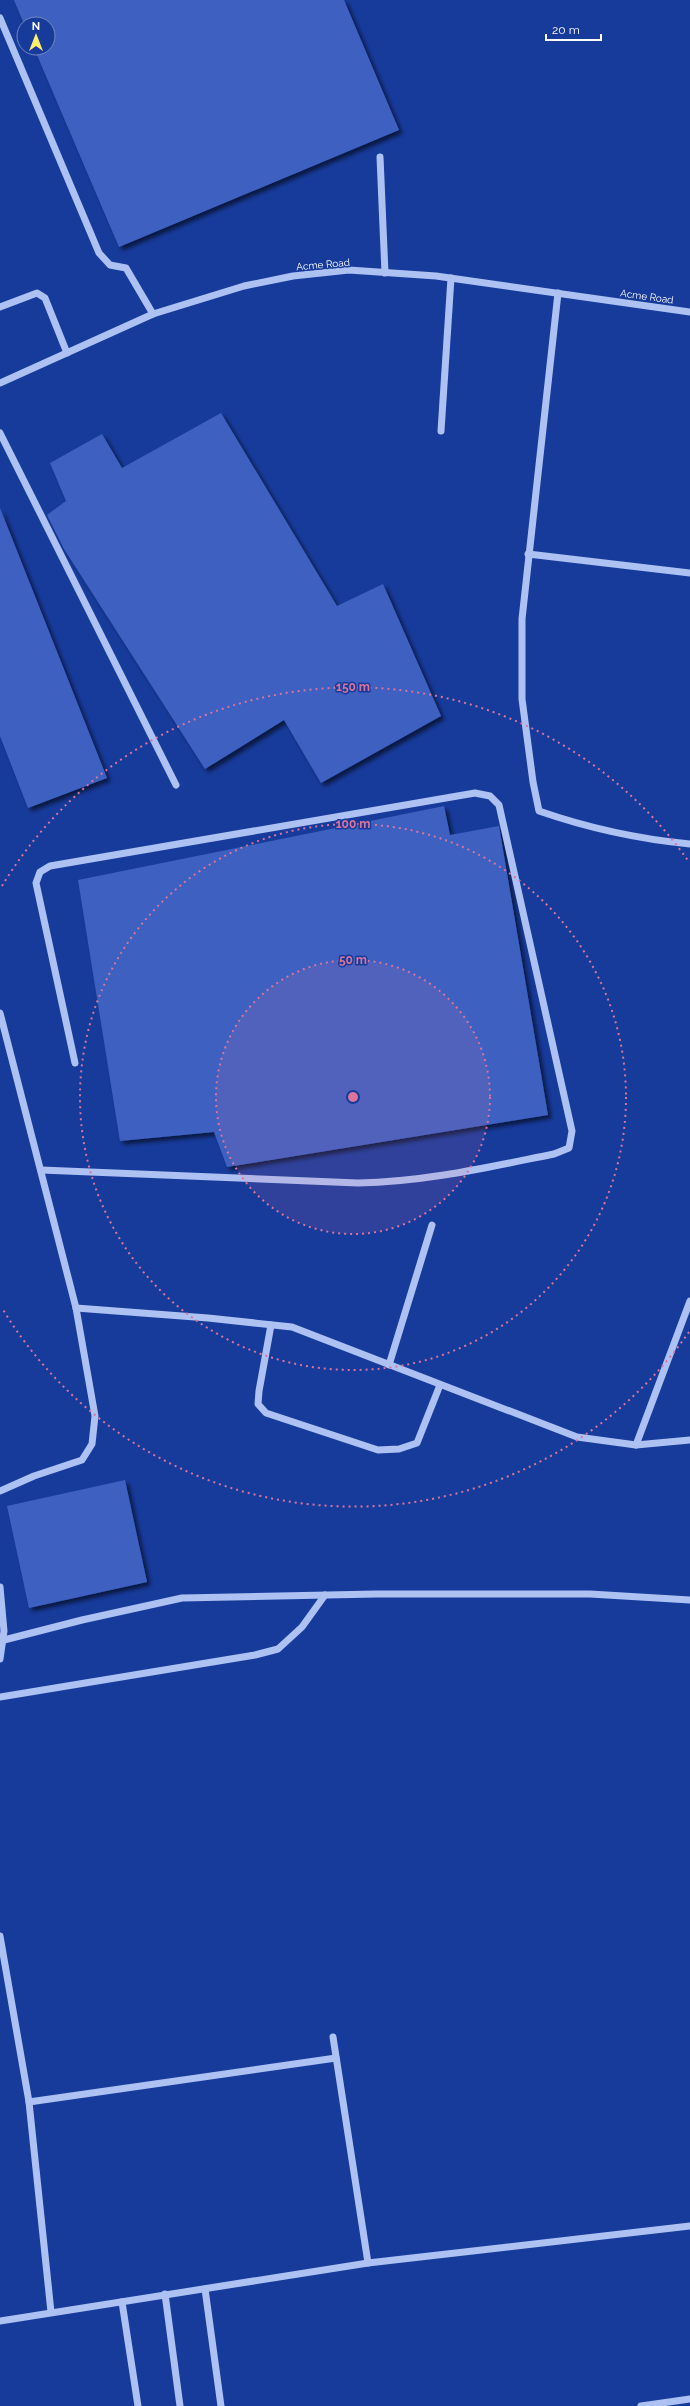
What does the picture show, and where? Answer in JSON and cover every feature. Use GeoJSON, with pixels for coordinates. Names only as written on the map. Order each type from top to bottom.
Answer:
{"type":"FeatureCollection","features":[{"type":"Feature","properties":{"kind":"street"},"geometry":{"type":"LineString","coordinates":[[0,18],[99,253],[110,265],[126,268],[153,314]]}},
{"type":"Feature","properties":{"kind":"street"},"geometry":{"type":"LineString","coordinates":[[380,157],[385,273]]}},
{"type":"Feature","properties":{"kind":"street","name":"Acme Road"},"geometry":{"type":"LineString","coordinates":[[0,383],[153,314],[244,286],[293,276],[349,270],[451,278],[690,312]]}},
{"type":"Feature","properties":{"kind":"street"},"geometry":{"type":"LineString","coordinates":[[441,431],[451,278]]}},
{"type":"Feature","properties":{"kind":"street"},"geometry":{"type":"LineString","coordinates":[[0,307],[37,293],[45,298],[67,353]]}},
{"type":"Feature","properties":{"kind":"street"},"geometry":{"type":"LineString","coordinates":[[558,293],[522,619],[522,699],[533,782],[539,810],[576,824],[654,840],[690,844]]}},
{"type":"Feature","properties":{"kind":"street"},"geometry":{"type":"LineString","coordinates":[[0,433],[176,785]]}},
{"type":"Feature","properties":{"kind":"street"},"geometry":{"type":"LineString","coordinates":[[528,554],[690,573]]}},
{"type":"Feature","properties":{"kind":"street"},"geometry":{"type":"LineString","coordinates":[[41,1170],[358,1183],[396,1182],[427,1179],[554,1154],[569,1148],[572,1131],[499,805],[490,796],[475,793],[50,866],[40,872],[36,883],[75,1063]]}},
{"type":"Feature","properties":{"kind":"street"},"geometry":{"type":"LineString","coordinates":[[0,1012],[76,1308],[95,1416],[92,1444],[82,1460],[34,1476],[0,1491]]}},
{"type":"Feature","properties":{"kind":"street"},"geometry":{"type":"LineString","coordinates":[[389,1365],[432,1225]]}},
{"type":"Feature","properties":{"kind":"street"},"geometry":{"type":"LineString","coordinates":[[636,1445],[690,1301]]}},
{"type":"Feature","properties":{"kind":"street"},"geometry":{"type":"LineString","coordinates":[[76,1308],[208,1318],[292,1327],[577,1437],[636,1445],[690,1440]]}},
{"type":"Feature","properties":{"kind":"street"},"geometry":{"type":"LineString","coordinates":[[271,1325],[258,1404],[266,1413],[378,1450],[399,1450],[416,1443],[440,1385]]}},
{"type":"Feature","properties":{"kind":"street"},"geometry":{"type":"LineString","coordinates":[[0,1587],[4,1640],[0,1658]]}},
{"type":"Feature","properties":{"kind":"street"},"geometry":{"type":"LineString","coordinates":[[4,1640],[89,1618],[182,1598],[325,1595],[590,1594],[690,1600]]}},
{"type":"Feature","properties":{"kind":"street"},"geometry":{"type":"LineString","coordinates":[[0,1697],[255,1655],[278,1649],[302,1627],[325,1595]]}},
{"type":"Feature","properties":{"kind":"street"},"geometry":{"type":"LineString","coordinates":[[0,1936],[28,2102],[51,2312]]}},
{"type":"Feature","properties":{"kind":"street"},"geometry":{"type":"LineString","coordinates":[[333,2037],[368,2263]]}},
{"type":"Feature","properties":{"kind":"street"},"geometry":{"type":"LineString","coordinates":[[28,2102],[336,2058]]}},
{"type":"Feature","properties":{"kind":"street"},"geometry":{"type":"LineString","coordinates":[[0,2321],[368,2263],[690,2226]]}},
{"type":"Feature","properties":{"kind":"street"},"geometry":{"type":"LineString","coordinates":[[205,2289],[221,2406]]}},
{"type":"Feature","properties":{"kind":"street"},"geometry":{"type":"LineString","coordinates":[[165,2294],[180,2406]]}},
{"type":"Feature","properties":{"kind":"street"},"geometry":{"type":"LineString","coordinates":[[122,2302],[138,2406]]}},
{"type":"Feature","properties":{"kind":"street"},"geometry":{"type":"LineString","coordinates":[[641,2406],[690,2399]]}},
{"type":"Feature","properties":{"kind":"building"},"geometry":{"type":"Polygon","coordinates":[[[14,0],[344,0],[399,130],[119,247],[37,56],[56,56],[56,16],[21,16],[14,0]]]}},
{"type":"Feature","properties":{"kind":"building"},"geometry":{"type":"Polygon","coordinates":[[[221,413],[337,606],[383,584],[441,716],[321,783],[284,720],[205,769],[64,549],[47,515],[66,501],[50,463],[102,434],[122,468],[221,413]]]}},
{"type":"Feature","properties":{"kind":"building"},"geometry":{"type":"Polygon","coordinates":[[[0,508],[107,778],[28,808],[0,736],[0,508]]]}},
{"type":"Feature","properties":{"kind":"building"},"geometry":{"type":"Polygon","coordinates":[[[444,806],[450,835],[499,826],[548,1115],[227,1167],[214,1132],[120,1141],[78,880],[444,806]]]}},
{"type":"Feature","properties":{"kind":"building"},"geometry":{"type":"Polygon","coordinates":[[[125,1480],[147,1582],[29,1608],[7,1506],[125,1480]]]}}]}
